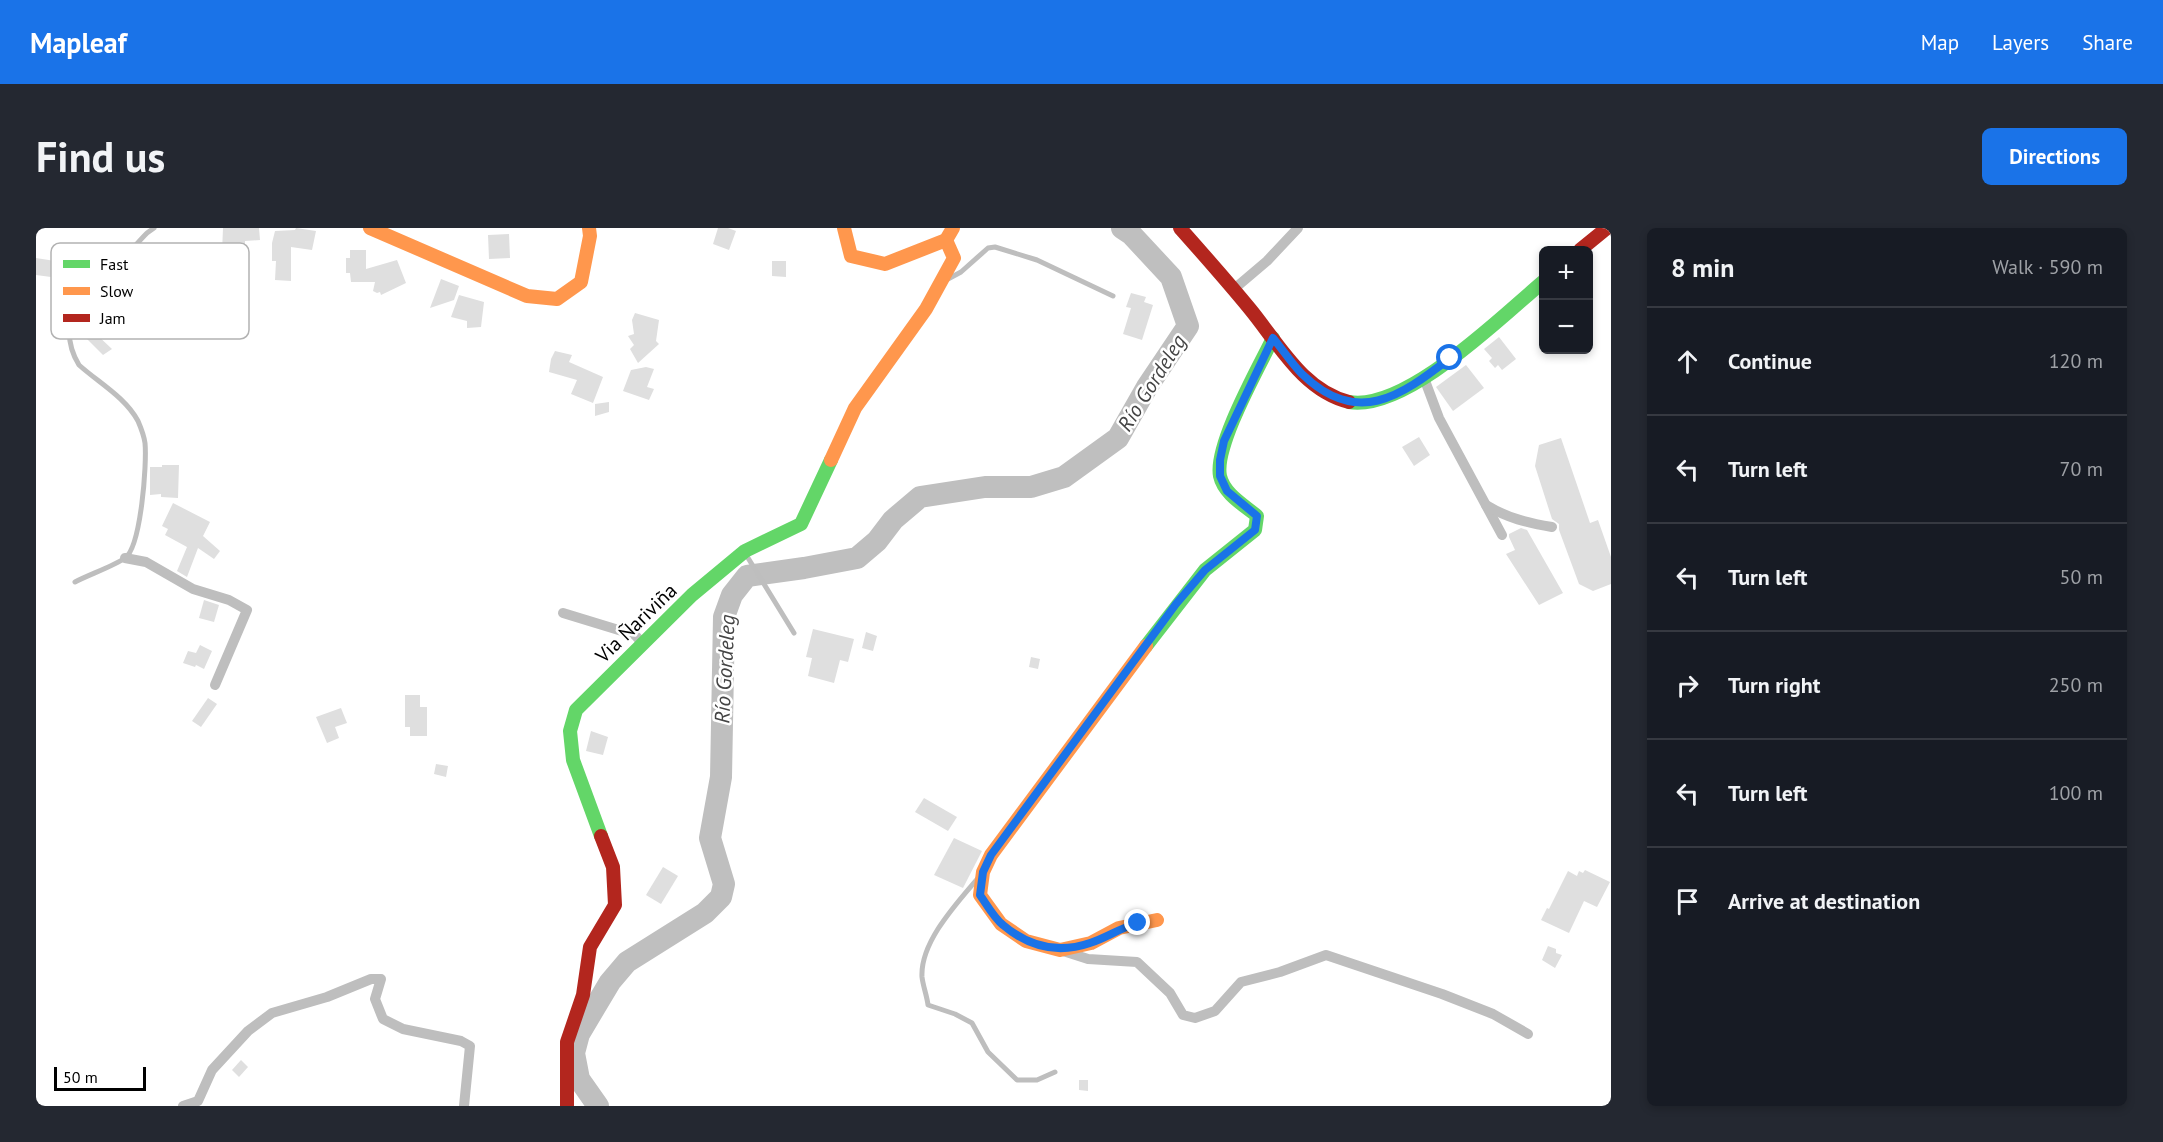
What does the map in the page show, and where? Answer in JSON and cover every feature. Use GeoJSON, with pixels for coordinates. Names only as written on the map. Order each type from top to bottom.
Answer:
{"type":"FeatureCollection","features":[{"type":"Feature","properties":{"kind":"street"},"geometry":{"type":"LineString","coordinates":[[370,228],[527,296],[556,299],[581,282],[590,236],[589,228]]}},
{"type":"Feature","properties":{"kind":"street"},"geometry":{"type":"LineString","coordinates":[[844,228],[851,256],[885,264],[949,234]]}},
{"type":"Feature","properties":{"kind":"street"},"geometry":{"type":"LineString","coordinates":[[1180,228],[1234,289],[1302,374],[1326,393],[1342,401],[1365,404],[1389,398],[1424,378],[1539,285]]}},
{"type":"Feature","properties":{"kind":"street"},"geometry":{"type":"LineString","coordinates":[[1234,289],[1267,261],[1298,228]]}},
{"type":"Feature","properties":{"kind":"street"},"geometry":{"type":"LineString","coordinates":[[1585,246],[1607,228]]}},
{"type":"Feature","properties":{"kind":"street","name":"Via Ñariviña"},"geometry":{"type":"LineString","coordinates":[[567,1106],[567,1042],[583,995],[590,947],[615,905],[613,867],[573,760],[570,732],[576,710],[692,595],[801,524],[855,408],[926,309],[954,258],[949,234]]}},
{"type":"Feature","properties":{"kind":"street"},"geometry":{"type":"LineString","coordinates":[[1273,338],[1224,441],[1220,460],[1220,476],[1227,491],[1257,516],[1255,530],[1205,570],[1176,604],[991,855],[983,872],[980,895],[1001,924],[1026,941],[1088,958],[1137,962],[1170,993],[1183,1015],[1195,1018],[1215,1011],[1241,982],[1280,972],[1326,955],[1442,994],[1493,1014],[1528,1034]]}},
{"type":"Feature","properties":{"kind":"street"},"geometry":{"type":"LineString","coordinates":[[1424,378],[1439,418],[1502,535]]}},
{"type":"Feature","properties":{"kind":"street"},"geometry":{"type":"LineString","coordinates":[[1484,503],[1503,515],[1526,523],[1552,527]]}},
{"type":"Feature","properties":{"kind":"street"},"geometry":{"type":"LineString","coordinates":[[125,558],[146,562],[194,589],[230,600],[247,610],[215,686]]}},
{"type":"Feature","properties":{"kind":"street"},"geometry":{"type":"LineString","coordinates":[[563,613],[635,635],[643,644]]}},
{"type":"Feature","properties":{"kind":"street"},"geometry":{"type":"LineString","coordinates":[[1060,950],[1091,943],[1128,926],[1157,920]]}},
{"type":"Feature","properties":{"kind":"street"},"geometry":{"type":"LineString","coordinates":[[183,1106],[198,1101],[212,1070],[248,1030],[272,1013],[327,997],[371,979],[381,979],[375,999],[384,1018],[403,1029],[461,1041],[470,1046],[464,1106]]}},
{"type":"Feature","properties":{"kind":"lane"},"geometry":{"type":"LineString","coordinates":[[138,243],[154,228]]}},
{"type":"Feature","properties":{"kind":"lane"},"geometry":{"type":"LineString","coordinates":[[941,282],[961,272],[988,248],[995,247],[1037,260],[1113,296]]}},
{"type":"Feature","properties":{"kind":"lane"},"geometry":{"type":"LineString","coordinates":[[70,339],[71,349],[79,365],[125,403],[139,422],[145,441],[146,460],[142,503],[133,548],[125,558],[75,582]]}},
{"type":"Feature","properties":{"kind":"lane"},"geometry":{"type":"LineString","coordinates":[[748,557],[794,633]]}},
{"type":"Feature","properties":{"kind":"lane"},"geometry":{"type":"LineString","coordinates":[[983,872],[953,908],[926,950],[922,977],[928,1005],[955,1014],[972,1023],[988,1052],[1017,1080],[1037,1080],[1055,1072]]}},
{"type":"Feature","properties":{"kind":"building"},"geometry":{"type":"Polygon","coordinates":[[[223,228],[259,228],[260,240],[222,243],[223,228]]]}},
{"type":"Feature","properties":{"kind":"building"},"geometry":{"type":"Polygon","coordinates":[[[296,228],[316,231],[312,250],[291,247],[291,281],[275,280],[276,261],[272,261],[272,243],[275,231],[295,230],[296,228]]]}},
{"type":"Feature","properties":{"kind":"building"},"geometry":{"type":"Polygon","coordinates":[[[718,228],[736,231],[729,250],[713,244],[718,228]]]}},
{"type":"Feature","properties":{"kind":"building"},"geometry":{"type":"Polygon","coordinates":[[[509,234],[510,258],[489,259],[488,235],[509,234]]]}},
{"type":"Feature","properties":{"kind":"building"},"geometry":{"type":"Polygon","coordinates":[[[350,250],[366,250],[366,269],[397,260],[406,283],[381,295],[380,292],[373,291],[375,282],[351,282],[350,273],[346,273],[346,258],[350,258],[350,250]]]}},
{"type":"Feature","properties":{"kind":"building"},"geometry":{"type":"Polygon","coordinates":[[[36,258],[51,260],[51,277],[36,275],[36,258]]]}},
{"type":"Feature","properties":{"kind":"building"},"geometry":{"type":"Polygon","coordinates":[[[772,261],[786,261],[786,277],[772,276],[772,261]]]}},
{"type":"Feature","properties":{"kind":"building"},"geometry":{"type":"Polygon","coordinates":[[[441,279],[459,286],[454,300],[430,308],[441,279]]]}},
{"type":"Feature","properties":{"kind":"building"},"geometry":{"type":"Polygon","coordinates":[[[1131,293],[1146,297],[1144,302],[1153,305],[1142,340],[1123,334],[1131,308],[1126,307],[1131,293]]]}},
{"type":"Feature","properties":{"kind":"building"},"geometry":{"type":"Polygon","coordinates":[[[459,295],[484,302],[481,327],[467,328],[467,321],[451,317],[459,295]]]}},
{"type":"Feature","properties":{"kind":"building"},"geometry":{"type":"Polygon","coordinates":[[[635,313],[659,320],[656,341],[659,344],[638,363],[630,349],[634,345],[628,336],[634,334],[632,320],[635,313]]]}},
{"type":"Feature","properties":{"kind":"building"},"geometry":{"type":"Polygon","coordinates":[[[1499,337],[1516,359],[1502,370],[1498,365],[1495,368],[1489,361],[1492,358],[1484,349],[1499,337]]]}},
{"type":"Feature","properties":{"kind":"building"},"geometry":{"type":"Polygon","coordinates":[[[87,339],[101,339],[112,349],[103,355],[87,339]]]}},
{"type":"Feature","properties":{"kind":"building"},"geometry":{"type":"Polygon","coordinates":[[[555,351],[572,355],[569,362],[603,377],[593,403],[571,394],[577,380],[549,372],[555,351]]]}},
{"type":"Feature","properties":{"kind":"building"},"geometry":{"type":"Polygon","coordinates":[[[1466,365],[1484,388],[1453,411],[1436,387],[1466,365]]]}},
{"type":"Feature","properties":{"kind":"building"},"geometry":{"type":"Polygon","coordinates":[[[646,367],[654,369],[647,387],[654,389],[649,400],[623,391],[631,370],[646,367]]]}},
{"type":"Feature","properties":{"kind":"building"},"geometry":{"type":"Polygon","coordinates":[[[609,402],[609,412],[595,416],[595,404],[609,402]]]}},
{"type":"Feature","properties":{"kind":"building"},"geometry":{"type":"Polygon","coordinates":[[[1419,437],[1430,455],[1414,466],[1402,447],[1419,437]]]}},
{"type":"Feature","properties":{"kind":"building"},"geometry":{"type":"Polygon","coordinates":[[[1561,438],[1590,523],[1598,520],[1611,557],[1611,584],[1593,591],[1579,584],[1559,530],[1559,524],[1552,519],[1535,466],[1539,445],[1561,438]]]}},
{"type":"Feature","properties":{"kind":"building"},"geometry":{"type":"Polygon","coordinates":[[[162,465],[179,465],[178,498],[161,497],[161,494],[150,495],[150,467],[162,467],[162,465]]]}},
{"type":"Feature","properties":{"kind":"building"},"geometry":{"type":"Polygon","coordinates":[[[173,503],[210,522],[203,536],[220,551],[214,559],[198,548],[187,577],[177,571],[187,547],[165,535],[168,529],[162,526],[173,503]]]}},
{"type":"Feature","properties":{"kind":"building"},"geometry":{"type":"Polygon","coordinates":[[[1521,528],[1527,530],[1563,593],[1539,605],[1506,554],[1515,550],[1509,534],[1521,528]]]}},
{"type":"Feature","properties":{"kind":"building"},"geometry":{"type":"Polygon","coordinates":[[[204,600],[219,605],[214,622],[199,618],[204,600]]]}},
{"type":"Feature","properties":{"kind":"building"},"geometry":{"type":"Polygon","coordinates":[[[813,629],[854,639],[848,662],[840,660],[834,683],[808,676],[812,658],[806,657],[813,629]]]}},
{"type":"Feature","properties":{"kind":"building"},"geometry":{"type":"Polygon","coordinates":[[[866,632],[877,636],[873,651],[862,648],[866,632]]]}},
{"type":"Feature","properties":{"kind":"building"},"geometry":{"type":"Polygon","coordinates":[[[200,645],[212,651],[204,669],[183,663],[188,651],[196,653],[200,645]]]}},
{"type":"Feature","properties":{"kind":"building"},"geometry":{"type":"Polygon","coordinates":[[[1031,657],[1040,659],[1038,669],[1029,667],[1031,657]]]}},
{"type":"Feature","properties":{"kind":"building"},"geometry":{"type":"Polygon","coordinates":[[[405,695],[420,695],[420,707],[427,707],[427,736],[410,736],[410,727],[405,727],[405,695]]]}},
{"type":"Feature","properties":{"kind":"building"},"geometry":{"type":"Polygon","coordinates":[[[208,698],[217,704],[201,727],[192,721],[208,698]]]}},
{"type":"Feature","properties":{"kind":"building"},"geometry":{"type":"Polygon","coordinates":[[[341,708],[347,723],[335,727],[339,738],[327,743],[316,717],[341,708]]]}},
{"type":"Feature","properties":{"kind":"building"},"geometry":{"type":"Polygon","coordinates":[[[591,731],[608,737],[603,755],[586,751],[591,731]]]}},
{"type":"Feature","properties":{"kind":"building"},"geometry":{"type":"Polygon","coordinates":[[[436,764],[448,766],[446,777],[434,774],[436,764]]]}},
{"type":"Feature","properties":{"kind":"building"},"geometry":{"type":"Polygon","coordinates":[[[924,798],[957,817],[948,831],[915,812],[924,798]]]}},
{"type":"Feature","properties":{"kind":"building"},"geometry":{"type":"Polygon","coordinates":[[[954,838],[982,851],[963,888],[934,875],[954,838]]]}},
{"type":"Feature","properties":{"kind":"building"},"geometry":{"type":"Polygon","coordinates":[[[663,867],[678,876],[661,904],[646,895],[663,867]]]}},
{"type":"Feature","properties":{"kind":"building"},"geometry":{"type":"Polygon","coordinates":[[[1585,870],[1610,882],[1597,907],[1584,901],[1569,933],[1541,920],[1568,871],[1577,876],[1579,871],[1583,873],[1585,870]]]}},
{"type":"Feature","properties":{"kind":"building"},"geometry":{"type":"Polygon","coordinates":[[[1548,946],[1556,949],[1556,953],[1562,955],[1555,968],[1542,960],[1548,946]]]}},
{"type":"Feature","properties":{"kind":"building"},"geometry":{"type":"Polygon","coordinates":[[[241,1060],[248,1067],[239,1077],[232,1070],[241,1060]]]}},
{"type":"Feature","properties":{"kind":"building"},"geometry":{"type":"Polygon","coordinates":[[[1079,1080],[1088,1080],[1088,1091],[1079,1090],[1079,1080]]]}},
{"type":"Feature","properties":{"kind":"waterway","name":"Río Gordeleg"},"geometry":{"type":"LineString","coordinates":[[598,1106],[579,1079],[574,1053],[579,1034],[610,982],[627,962],[705,913],[721,897],[724,884],[710,838],[721,777],[724,617],[732,595],[747,576],[857,558],[877,541],[893,520],[920,497],[985,487],[1031,487],[1064,477],[1118,438],[1147,387],[1188,326],[1171,277],[1131,234],[1122,228]]}},
{"type":"Feature","properties":{"kind":"traffic: fast"},"geometry":{"type":"LineString","coordinates":[[1349,402],[1372,401],[1398,392],[1425,377],[1479,337],[1539,285]]}},
{"type":"Feature","properties":{"kind":"traffic: fast"},"geometry":{"type":"LineString","coordinates":[[1146,646],[1205,570],[1255,530],[1257,516],[1235,499],[1226,488],[1220,476],[1220,463],[1230,427],[1273,338]]}},
{"type":"Feature","properties":{"kind":"traffic: fast"},"geometry":{"type":"LineString","coordinates":[[601,836],[573,760],[570,731],[576,710],[692,595],[745,551],[801,524],[831,460]]}},
{"type":"Feature","properties":{"kind":"traffic: slow"},"geometry":{"type":"LineString","coordinates":[[370,228],[527,296],[557,299],[581,282],[590,236],[589,228]]}},
{"type":"Feature","properties":{"kind":"traffic: slow"},"geometry":{"type":"LineString","coordinates":[[844,228],[851,256],[885,264],[946,240],[953,228]]}},
{"type":"Feature","properties":{"kind":"traffic: slow"},"geometry":{"type":"LineString","coordinates":[[831,460],[855,408],[926,309],[954,258],[946,240]]}},
{"type":"Feature","properties":{"kind":"traffic: slow"},"geometry":{"type":"LineString","coordinates":[[1146,646],[991,855],[983,872],[980,895],[1001,924],[1026,941],[1060,950],[1091,943],[1119,928],[1157,920]]}},
{"type":"Feature","properties":{"kind":"traffic: jam"},"geometry":{"type":"LineString","coordinates":[[1180,228],[1305,377],[1318,388],[1349,402]]}},
{"type":"Feature","properties":{"kind":"traffic: jam"},"geometry":{"type":"LineString","coordinates":[[1585,246],[1607,228]]}},
{"type":"Feature","properties":{"kind":"traffic: jam"},"geometry":{"type":"LineString","coordinates":[[567,1106],[567,1042],[583,995],[590,947],[615,905],[613,867],[601,836]]}},
{"type":"Feature","properties":{"kind":"route"},"geometry":{"type":"LineString","coordinates":[[1138,923],[1119,928],[1091,943],[1060,950],[1026,941],[1001,924],[980,895],[983,872],[991,855],[1176,604],[1205,570],[1255,530],[1257,516],[1227,491],[1220,476],[1220,460],[1224,441],[1273,338],[1302,374],[1326,393],[1342,401],[1365,404],[1389,398],[1424,378],[1450,358]]}}]}
